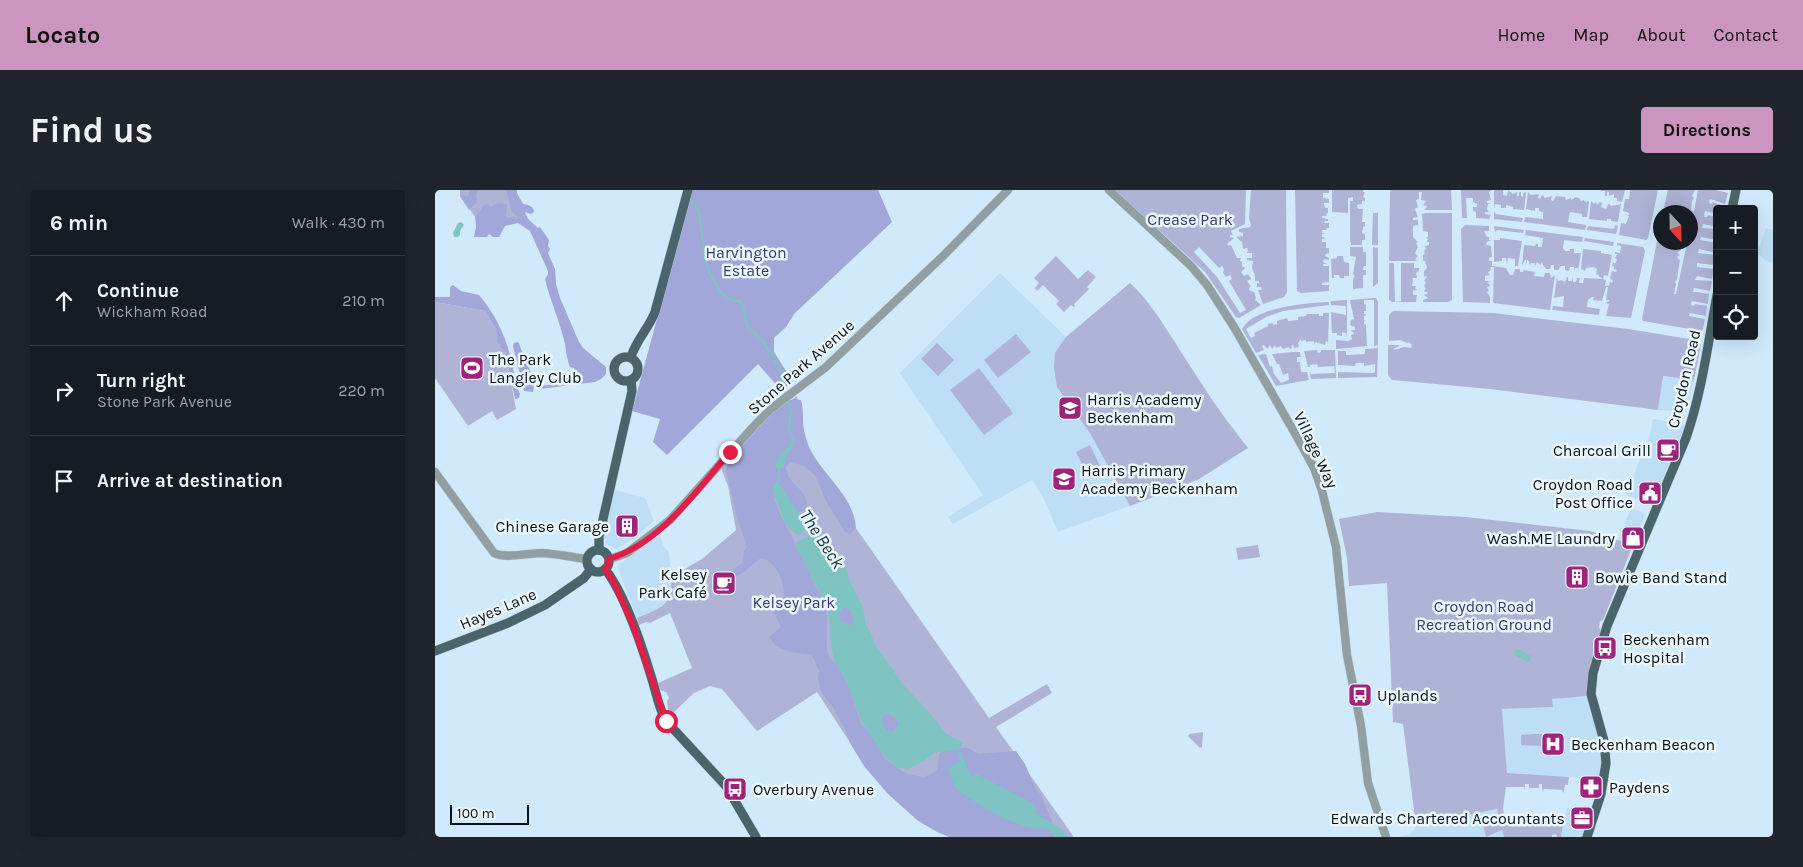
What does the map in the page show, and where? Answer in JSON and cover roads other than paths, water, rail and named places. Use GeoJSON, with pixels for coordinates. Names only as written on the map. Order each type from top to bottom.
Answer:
{"type":"FeatureCollection","features":[{"type":"Feature","properties":{"kind":"main road"},"geometry":{"type":"LineString","coordinates":[[1733,205],[1736,190]]}},
{"type":"Feature","properties":{"kind":"main road"},"geometry":{"type":"LineString","coordinates":[[631,357],[636,343],[651,322],[655,312],[687,193]]}},
{"type":"Feature","properties":{"kind":"main road","name":"Croydon Road"},"geometry":{"type":"LineString","coordinates":[[1587,837],[1601,794],[1606,764],[1604,741],[1592,702],[1593,673],[1607,626],[1691,425],[1700,390],[1713,317]]}},
{"type":"Feature","properties":{"kind":"main road"},"geometry":{"type":"LineString","coordinates":[[624,356],[631,357],[639,369],[637,375],[631,380],[619,379],[614,370],[618,359],[624,356]]}},
{"type":"Feature","properties":{"kind":"main road"},"geometry":{"type":"LineString","coordinates":[[599,550],[599,538],[632,391],[631,380]]}},
{"type":"Feature","properties":{"kind":"main road"},"geometry":{"type":"LineString","coordinates":[[599,550],[607,554],[609,564],[605,569],[591,569],[587,565],[586,559],[591,553],[599,550]]}},
{"type":"Feature","properties":{"kind":"main road","name":"Hayes Lane"},"geometry":{"type":"LineString","coordinates":[[435,651],[507,623],[545,605],[584,578],[591,569]]}},
{"type":"Feature","properties":{"kind":"main road"},"geometry":{"type":"LineString","coordinates":[[605,569],[614,583],[633,625],[666,721],[726,786],[756,837]]}},
{"type":"Feature","properties":{"kind":"street","name":"Stone Park Avenue"},"geometry":{"type":"LineString","coordinates":[[609,559],[627,552],[670,520],[754,426],[779,402],[826,367],[943,256],[1008,190]]}},
{"type":"Feature","properties":{"kind":"street","name":"Village Way"},"geometry":{"type":"LineString","coordinates":[[1109,190],[1191,266],[1207,286],[1234,327],[1313,468],[1322,491],[1336,547],[1347,650],[1361,726],[1368,783],[1386,837]]}},
{"type":"Feature","properties":{"kind":"street"},"geometry":{"type":"LineString","coordinates":[[435,472],[494,553],[504,556],[527,553],[550,554],[586,559]]}},
{"type":"Feature","properties":{"kind":"water"},"geometry":{"type":"Polygon","coordinates":[[[461,222],[464,225],[460,235],[454,237],[453,233],[458,223],[461,222]]]}},
{"type":"Feature","properties":{"kind":"water"},"geometry":{"type":"Polygon","coordinates":[[[792,439],[795,443],[786,456],[784,469],[775,468],[777,458],[788,447],[792,439]]]}},
{"type":"Feature","properties":{"kind":"water"},"geometry":{"type":"Polygon","coordinates":[[[778,482],[803,520],[805,531],[798,536],[785,522],[772,491],[775,483],[778,482]]]}},
{"type":"Feature","properties":{"kind":"water"},"geometry":{"type":"Polygon","coordinates":[[[816,532],[819,533],[847,571],[863,607],[866,625],[876,646],[902,683],[946,734],[963,742],[960,749],[934,753],[924,761],[908,769],[897,768],[884,756],[861,720],[850,690],[834,660],[829,614],[797,548],[796,543],[816,532]],[[842,608],[840,620],[846,625],[851,625],[854,621],[852,612],[848,608],[842,608]],[[887,713],[882,716],[882,724],[885,729],[892,732],[897,728],[897,720],[894,716],[887,713]]]}},
{"type":"Feature","properties":{"kind":"water"},"geometry":{"type":"Polygon","coordinates":[[[1515,649],[1531,656],[1530,661],[1528,662],[1514,655],[1515,649]]]}},
{"type":"Feature","properties":{"kind":"water"},"geometry":{"type":"Polygon","coordinates":[[[961,752],[967,768],[973,777],[975,773],[1032,803],[1036,808],[1035,813],[1059,827],[1068,837],[1057,837],[1045,828],[1024,826],[1012,822],[988,810],[958,790],[954,786],[948,769],[961,762],[958,753],[961,752]]]}},
{"type":"Feature","properties":{"kind":"waterway","name":"The Beck"},"geometry":{"type":"LineString","coordinates":[[689,199],[699,211],[706,264],[709,272],[720,292],[731,300],[740,301],[743,306],[747,326],[763,341],[777,365],[783,380],[785,395]]}},
{"type":"Feature","properties":{"kind":"waterway","name":"The Beck"},"geometry":{"type":"LineString","coordinates":[[787,399],[791,411],[789,427],[793,441]]}},
{"type":"Feature","properties":{"kind":"waterway","name":"The Beck"},"geometry":{"type":"LineString","coordinates":[[778,484],[779,469]]}},
{"type":"Feature","properties":{"kind":"place","name":"The Park Langley Club"},"geometry":{"type":"Point","coordinates":[472,368]}},
{"type":"Feature","properties":{"kind":"place","name":"Harris Academy Beckenham"},"geometry":{"type":"Point","coordinates":[1070,408]}},
{"type":"Feature","properties":{"kind":"place","name":"Charcoal Grill"},"geometry":{"type":"Point","coordinates":[1668,450]}},
{"type":"Feature","properties":{"kind":"place","name":"Harris Primary Academy Beckenham"},"geometry":{"type":"Point","coordinates":[1064,479]}},
{"type":"Feature","properties":{"kind":"place","name":"Croydon Road Post Office"},"geometry":{"type":"Point","coordinates":[1650,493]}},
{"type":"Feature","properties":{"kind":"place","name":"Chinese Garage"},"geometry":{"type":"Point","coordinates":[627,526]}},
{"type":"Feature","properties":{"kind":"place","name":"Wash.ME Laundry"},"geometry":{"type":"Point","coordinates":[1633,538]}},
{"type":"Feature","properties":{"kind":"place","name":"Bowie Band Stand"},"geometry":{"type":"Point","coordinates":[1577,577]}},
{"type":"Feature","properties":{"kind":"place","name":"Kelsey Park Café"},"geometry":{"type":"Point","coordinates":[724,583]}},
{"type":"Feature","properties":{"kind":"place","name":"Beckenham Hospital"},"geometry":{"type":"Point","coordinates":[1605,648]}},
{"type":"Feature","properties":{"kind":"place","name":"Uplands"},"geometry":{"type":"Point","coordinates":[1360,695]}},
{"type":"Feature","properties":{"kind":"place","name":"Beckenham Beacon"},"geometry":{"type":"Point","coordinates":[1553,744]}},
{"type":"Feature","properties":{"kind":"place","name":"Paydens"},"geometry":{"type":"Point","coordinates":[1591,787]}},
{"type":"Feature","properties":{"kind":"place","name":"Overbury Avenue"},"geometry":{"type":"Point","coordinates":[735,789]}},
{"type":"Feature","properties":{"kind":"place","name":"Edwards Chartered Accountants"},"geometry":{"type":"Point","coordinates":[1582,818]}},
{"type":"Feature","properties":{"kind":"park label","name":"Crease Park"},"geometry":{"type":"Point","coordinates":[1190,219]}},
{"type":"Feature","properties":{"kind":"park label","name":"Harvington Estate"},"geometry":{"type":"Point","coordinates":[746,261]}},
{"type":"Feature","properties":{"kind":"park label","name":"Kelsey Park"},"geometry":{"type":"Point","coordinates":[794,602]}},
{"type":"Feature","properties":{"kind":"park label","name":"Croydon Road Recreation Ground"},"geometry":{"type":"Point","coordinates":[1484,615]}}]}
